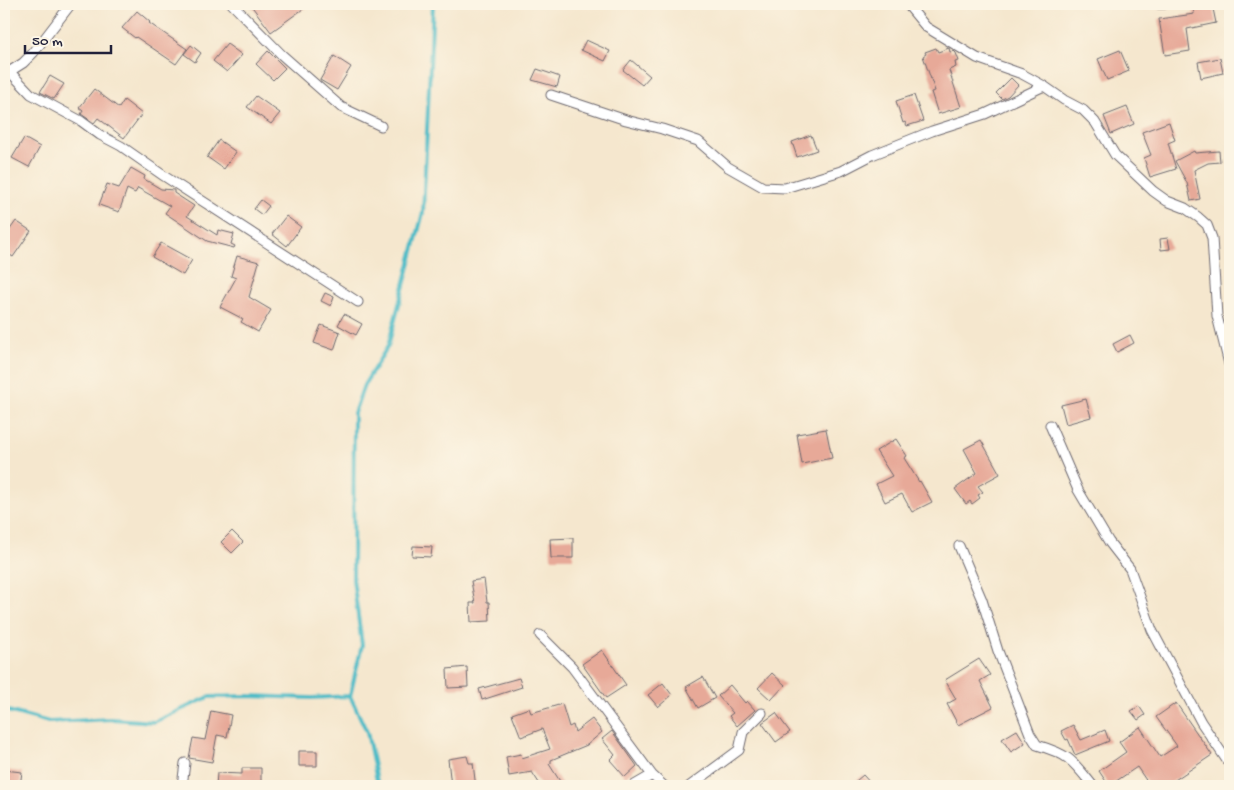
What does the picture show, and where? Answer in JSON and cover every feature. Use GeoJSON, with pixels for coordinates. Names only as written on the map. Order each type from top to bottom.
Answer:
{"type":"FeatureCollection","features":[{"type":"Feature","properties":{"kind":"street"},"geometry":{"type":"LineString","coordinates":[[71,4],[34,52],[23,63],[7,73],[31,94],[81,121],[100,135],[121,146],[358,302]]}},
{"type":"Feature","properties":{"kind":"street"},"geometry":{"type":"LineString","coordinates":[[232,4],[282,55],[340,107],[381,126]]}},
{"type":"Feature","properties":{"kind":"street"},"geometry":{"type":"LineString","coordinates":[[907,4],[926,27],[977,58],[1022,74],[1083,110],[1095,122],[1115,155],[1153,191],[1167,201],[1185,208],[1198,216],[1207,225],[1212,238],[1217,316],[1230,368]]}},
{"type":"Feature","properties":{"kind":"street"},"geometry":{"type":"LineString","coordinates":[[1158,4],[1164,4]]}},
{"type":"Feature","properties":{"kind":"street"},"geometry":{"type":"LineString","coordinates":[[551,95],[698,141],[728,167],[763,187],[785,188],[842,170],[872,155],[932,131],[985,114],[1044,86]]}},
{"type":"Feature","properties":{"kind":"street"},"geometry":{"type":"LineString","coordinates":[[1050,425],[1078,490],[1109,542],[1130,569],[1152,630],[1201,722],[1230,766]]}},
{"type":"Feature","properties":{"kind":"street"},"geometry":{"type":"LineString","coordinates":[[959,546],[982,600],[998,651],[1030,734],[1037,745],[1056,750],[1072,759],[1093,786]]}},
{"type":"Feature","properties":{"kind":"street"},"geometry":{"type":"LineString","coordinates":[[540,635],[572,667],[652,775],[664,786]]}},
{"type":"Feature","properties":{"kind":"street"},"geometry":{"type":"LineString","coordinates":[[690,786],[740,750],[743,732],[762,713]]}},
{"type":"Feature","properties":{"kind":"street"},"geometry":{"type":"LineString","coordinates":[[182,786],[185,763]]}},
{"type":"Feature","properties":{"kind":"street"},"geometry":{"type":"LineString","coordinates":[[633,786],[652,775]]}},
{"type":"Feature","properties":{"kind":"building"},"geometry":{"type":"Polygon","coordinates":[[[250,4],[310,4],[271,32],[250,4]]]}},
{"type":"Feature","properties":{"kind":"building"},"geometry":{"type":"Polygon","coordinates":[[[1212,4],[1216,23],[1187,29],[1190,51],[1165,55],[1159,19],[1194,14],[1193,5],[1212,4]]]}},
{"type":"Feature","properties":{"kind":"building"},"geometry":{"type":"Polygon","coordinates":[[[137,11],[149,23],[187,49],[176,64],[122,28],[137,11]]]}},
{"type":"Feature","properties":{"kind":"building"},"geometry":{"type":"Polygon","coordinates":[[[586,40],[610,51],[605,61],[581,50],[586,40]]]}},
{"type":"Feature","properties":{"kind":"building"},"geometry":{"type":"Polygon","coordinates":[[[227,44],[242,55],[227,72],[213,61],[227,44]]]}},
{"type":"Feature","properties":{"kind":"building"},"geometry":{"type":"Polygon","coordinates":[[[191,45],[201,53],[195,62],[184,54],[191,45]]]}},
{"type":"Feature","properties":{"kind":"building"},"geometry":{"type":"Polygon","coordinates":[[[936,48],[938,52],[949,48],[950,52],[954,51],[956,53],[959,61],[955,62],[956,67],[949,70],[961,107],[938,114],[931,92],[935,91],[923,56],[926,54],[925,52],[936,48]]]}},
{"type":"Feature","properties":{"kind":"building"},"geometry":{"type":"Polygon","coordinates":[[[1120,50],[1129,71],[1107,80],[1098,59],[1120,50]]]}},
{"type":"Feature","properties":{"kind":"building"},"geometry":{"type":"Polygon","coordinates":[[[268,51],[285,68],[273,80],[256,64],[268,51]]]}},
{"type":"Feature","properties":{"kind":"building"},"geometry":{"type":"Polygon","coordinates":[[[334,56],[351,67],[337,90],[320,80],[334,56]]]}},
{"type":"Feature","properties":{"kind":"building"},"geometry":{"type":"Polygon","coordinates":[[[1220,58],[1223,73],[1201,78],[1198,62],[1220,58]]]}},
{"type":"Feature","properties":{"kind":"building"},"geometry":{"type":"Polygon","coordinates":[[[631,60],[650,76],[642,85],[623,70],[631,60]]]}},
{"type":"Feature","properties":{"kind":"building"},"geometry":{"type":"Polygon","coordinates":[[[537,69],[560,77],[557,87],[532,80],[537,69]]]}},
{"type":"Feature","properties":{"kind":"building"},"geometry":{"type":"Polygon","coordinates":[[[50,76],[64,84],[54,99],[40,92],[50,76]]]}},
{"type":"Feature","properties":{"kind":"building"},"geometry":{"type":"Polygon","coordinates":[[[1011,78],[1018,85],[1008,96],[1002,99],[996,93],[1011,78]]]}},
{"type":"Feature","properties":{"kind":"building"},"geometry":{"type":"Polygon","coordinates":[[[94,89],[119,108],[124,100],[142,114],[124,138],[98,118],[94,123],[81,114],[83,111],[79,108],[94,89]]]}},
{"type":"Feature","properties":{"kind":"building"},"geometry":{"type":"Polygon","coordinates":[[[914,95],[923,121],[907,126],[905,122],[903,123],[896,101],[914,95]]]}},
{"type":"Feature","properties":{"kind":"building"},"geometry":{"type":"Polygon","coordinates":[[[256,96],[280,113],[271,124],[247,107],[256,96]]]}},
{"type":"Feature","properties":{"kind":"building"},"geometry":{"type":"Polygon","coordinates":[[[1127,107],[1134,124],[1111,134],[1104,116],[1127,107]]]}},
{"type":"Feature","properties":{"kind":"building"},"geometry":{"type":"Polygon","coordinates":[[[1169,122],[1175,140],[1168,143],[1176,169],[1150,177],[1144,158],[1151,155],[1142,132],[1169,122]]]}},
{"type":"Feature","properties":{"kind":"building"},"geometry":{"type":"Polygon","coordinates":[[[811,135],[817,150],[797,157],[792,142],[811,135]]]}},
{"type":"Feature","properties":{"kind":"building"},"geometry":{"type":"Polygon","coordinates":[[[24,138],[40,147],[29,167],[12,158],[24,138]]]}},
{"type":"Feature","properties":{"kind":"building"},"geometry":{"type":"Polygon","coordinates":[[[219,140],[236,152],[224,169],[207,157],[219,140]]]}},
{"type":"Feature","properties":{"kind":"building"},"geometry":{"type":"Polygon","coordinates":[[[1194,151],[1195,153],[1219,151],[1220,162],[1208,163],[1194,170],[1200,199],[1191,201],[1187,183],[1175,161],[1194,151]]]}},
{"type":"Feature","properties":{"kind":"building"},"geometry":{"type":"Polygon","coordinates":[[[131,168],[145,176],[144,179],[161,189],[174,190],[174,193],[194,206],[187,216],[217,235],[218,230],[234,234],[231,244],[235,246],[234,248],[207,241],[165,213],[170,206],[138,188],[135,193],[127,189],[119,212],[99,205],[107,184],[119,188],[131,168]]]}},
{"type":"Feature","properties":{"kind":"building"},"geometry":{"type":"Polygon","coordinates":[[[261,200],[269,206],[262,215],[254,209],[261,200]]]}},
{"type":"Feature","properties":{"kind":"building"},"geometry":{"type":"Polygon","coordinates":[[[286,216],[301,227],[287,246],[272,234],[286,216]]]}},
{"type":"Feature","properties":{"kind":"building"},"geometry":{"type":"Polygon","coordinates":[[[16,221],[31,231],[13,257],[4,251],[4,238],[16,221]]]}},
{"type":"Feature","properties":{"kind":"building"},"geometry":{"type":"Polygon","coordinates":[[[1168,238],[1170,249],[1161,250],[1160,239],[1168,238]]]}},
{"type":"Feature","properties":{"kind":"building"},"geometry":{"type":"Polygon","coordinates":[[[161,243],[192,260],[183,275],[152,257],[161,243]]]}},
{"type":"Feature","properties":{"kind":"building"},"geometry":{"type":"Polygon","coordinates":[[[237,256],[259,262],[249,297],[271,310],[258,332],[241,322],[243,319],[220,307],[236,278],[231,276],[237,256]]]}},
{"type":"Feature","properties":{"kind":"building"},"geometry":{"type":"Polygon","coordinates":[[[325,293],[334,297],[331,306],[321,301],[325,293]]]}},
{"type":"Feature","properties":{"kind":"building"},"geometry":{"type":"Polygon","coordinates":[[[344,314],[362,324],[356,335],[338,325],[344,314]]]}},
{"type":"Feature","properties":{"kind":"building"},"geometry":{"type":"Polygon","coordinates":[[[321,325],[340,332],[334,350],[314,343],[321,325]]]}},
{"type":"Feature","properties":{"kind":"building"},"geometry":{"type":"Polygon","coordinates":[[[1130,335],[1134,343],[1117,352],[1113,344],[1130,335]]]}},
{"type":"Feature","properties":{"kind":"building"},"geometry":{"type":"Polygon","coordinates":[[[1086,399],[1091,417],[1066,424],[1061,405],[1086,399]]]}},
{"type":"Feature","properties":{"kind":"building"},"geometry":{"type":"Polygon","coordinates":[[[826,429],[832,458],[802,464],[797,434],[826,429]]]}},
{"type":"Feature","properties":{"kind":"building"},"geometry":{"type":"Polygon","coordinates":[[[896,439],[907,456],[904,458],[932,502],[912,512],[902,494],[885,502],[876,484],[892,476],[876,451],[896,439]]]}},
{"type":"Feature","properties":{"kind":"building"},"geometry":{"type":"Polygon","coordinates":[[[981,440],[1000,474],[978,486],[983,492],[978,495],[980,498],[972,504],[970,501],[966,504],[955,489],[977,473],[964,449],[981,440]]]}},
{"type":"Feature","properties":{"kind":"building"},"geometry":{"type":"Polygon","coordinates":[[[232,531],[243,542],[232,553],[221,542],[232,531]]]}},
{"type":"Feature","properties":{"kind":"building"},"geometry":{"type":"Polygon","coordinates":[[[573,538],[573,558],[551,558],[550,539],[573,538]]]}},
{"type":"Feature","properties":{"kind":"building"},"geometry":{"type":"Polygon","coordinates":[[[413,546],[432,547],[431,557],[412,556],[413,546]]]}},
{"type":"Feature","properties":{"kind":"building"},"geometry":{"type":"Polygon","coordinates":[[[484,579],[487,602],[489,602],[490,621],[471,622],[470,603],[475,603],[471,581],[484,579]]]}},
{"type":"Feature","properties":{"kind":"building"},"geometry":{"type":"Polygon","coordinates":[[[602,650],[626,685],[606,698],[582,664],[602,650]]]}},
{"type":"Feature","properties":{"kind":"building"},"geometry":{"type":"Polygon","coordinates":[[[979,659],[990,675],[980,681],[993,707],[958,725],[947,704],[956,699],[945,680],[979,659]]]}},
{"type":"Feature","properties":{"kind":"building"},"geometry":{"type":"Polygon","coordinates":[[[467,667],[468,687],[448,688],[447,669],[467,667]]]}},
{"type":"Feature","properties":{"kind":"building"},"geometry":{"type":"Polygon","coordinates":[[[772,673],[785,685],[771,700],[758,688],[772,673]]]}},
{"type":"Feature","properties":{"kind":"building"},"geometry":{"type":"Polygon","coordinates":[[[703,677],[715,698],[698,708],[686,687],[703,677]]]}},
{"type":"Feature","properties":{"kind":"building"},"geometry":{"type":"Polygon","coordinates":[[[519,678],[522,687],[482,700],[479,689],[519,678]]]}},
{"type":"Feature","properties":{"kind":"building"},"geometry":{"type":"Polygon","coordinates":[[[663,683],[672,695],[658,707],[648,695],[663,683]]]}},
{"type":"Feature","properties":{"kind":"building"},"geometry":{"type":"Polygon","coordinates":[[[730,685],[745,703],[747,701],[755,710],[737,726],[729,716],[733,713],[718,696],[730,685]]]}},
{"type":"Feature","properties":{"kind":"building"},"geometry":{"type":"Polygon","coordinates":[[[1176,703],[1212,755],[1166,786],[1150,786],[1137,767],[1109,786],[1099,771],[1126,752],[1119,742],[1140,727],[1160,757],[1177,746],[1156,717],[1176,703]]]}},
{"type":"Feature","properties":{"kind":"building"},"geometry":{"type":"Polygon","coordinates":[[[562,704],[569,727],[573,725],[575,732],[592,719],[602,732],[587,745],[551,760],[549,764],[563,786],[541,786],[532,772],[509,776],[506,757],[521,754],[522,758],[550,749],[542,729],[521,737],[512,714],[529,708],[531,713],[562,704]]]}},
{"type":"Feature","properties":{"kind":"building"},"geometry":{"type":"Polygon","coordinates":[[[1139,706],[1145,715],[1138,720],[1131,711],[1139,706]]]}},
{"type":"Feature","properties":{"kind":"building"},"geometry":{"type":"Polygon","coordinates":[[[211,711],[231,715],[227,737],[217,735],[212,762],[189,758],[193,738],[205,740],[211,711]]]}},
{"type":"Feature","properties":{"kind":"building"},"geometry":{"type":"Polygon","coordinates":[[[776,713],[790,732],[776,742],[762,723],[776,713]]]}},
{"type":"Feature","properties":{"kind":"building"},"geometry":{"type":"Polygon","coordinates":[[[1073,725],[1081,740],[1105,730],[1109,741],[1075,755],[1068,739],[1066,740],[1061,731],[1073,725]]]}},
{"type":"Feature","properties":{"kind":"building"},"geometry":{"type":"Polygon","coordinates":[[[1017,730],[1025,743],[1011,752],[1002,739],[1017,730]]]}},
{"type":"Feature","properties":{"kind":"building"},"geometry":{"type":"Polygon","coordinates":[[[612,731],[637,766],[625,777],[610,760],[615,755],[602,739],[612,731]]]}},
{"type":"Feature","properties":{"kind":"building"},"geometry":{"type":"Polygon","coordinates":[[[299,751],[317,751],[317,766],[299,766],[299,751]]]}},
{"type":"Feature","properties":{"kind":"building"},"geometry":{"type":"Polygon","coordinates":[[[467,756],[469,763],[473,763],[477,786],[451,786],[448,759],[467,756]]]}},
{"type":"Feature","properties":{"kind":"building"},"geometry":{"type":"Polygon","coordinates":[[[242,768],[261,768],[261,786],[216,786],[217,773],[242,774],[242,768]]]}},
{"type":"Feature","properties":{"kind":"building"},"geometry":{"type":"Polygon","coordinates":[[[4,770],[22,772],[20,786],[4,786],[4,770]]]}},
{"type":"Feature","properties":{"kind":"building"},"geometry":{"type":"Polygon","coordinates":[[[863,775],[873,786],[850,786],[863,775]]]}},
{"type":"Feature","properties":{"kind":"waterway"},"geometry":{"type":"LineString","coordinates":[[378,786],[367,732],[350,696],[362,645],[353,579],[354,413],[364,385],[388,346],[423,213],[433,4]]}},
{"type":"Feature","properties":{"kind":"waterway"},"geometry":{"type":"LineString","coordinates":[[4,710],[49,722],[112,719],[154,722],[209,697],[312,698],[350,696]]}}]}
